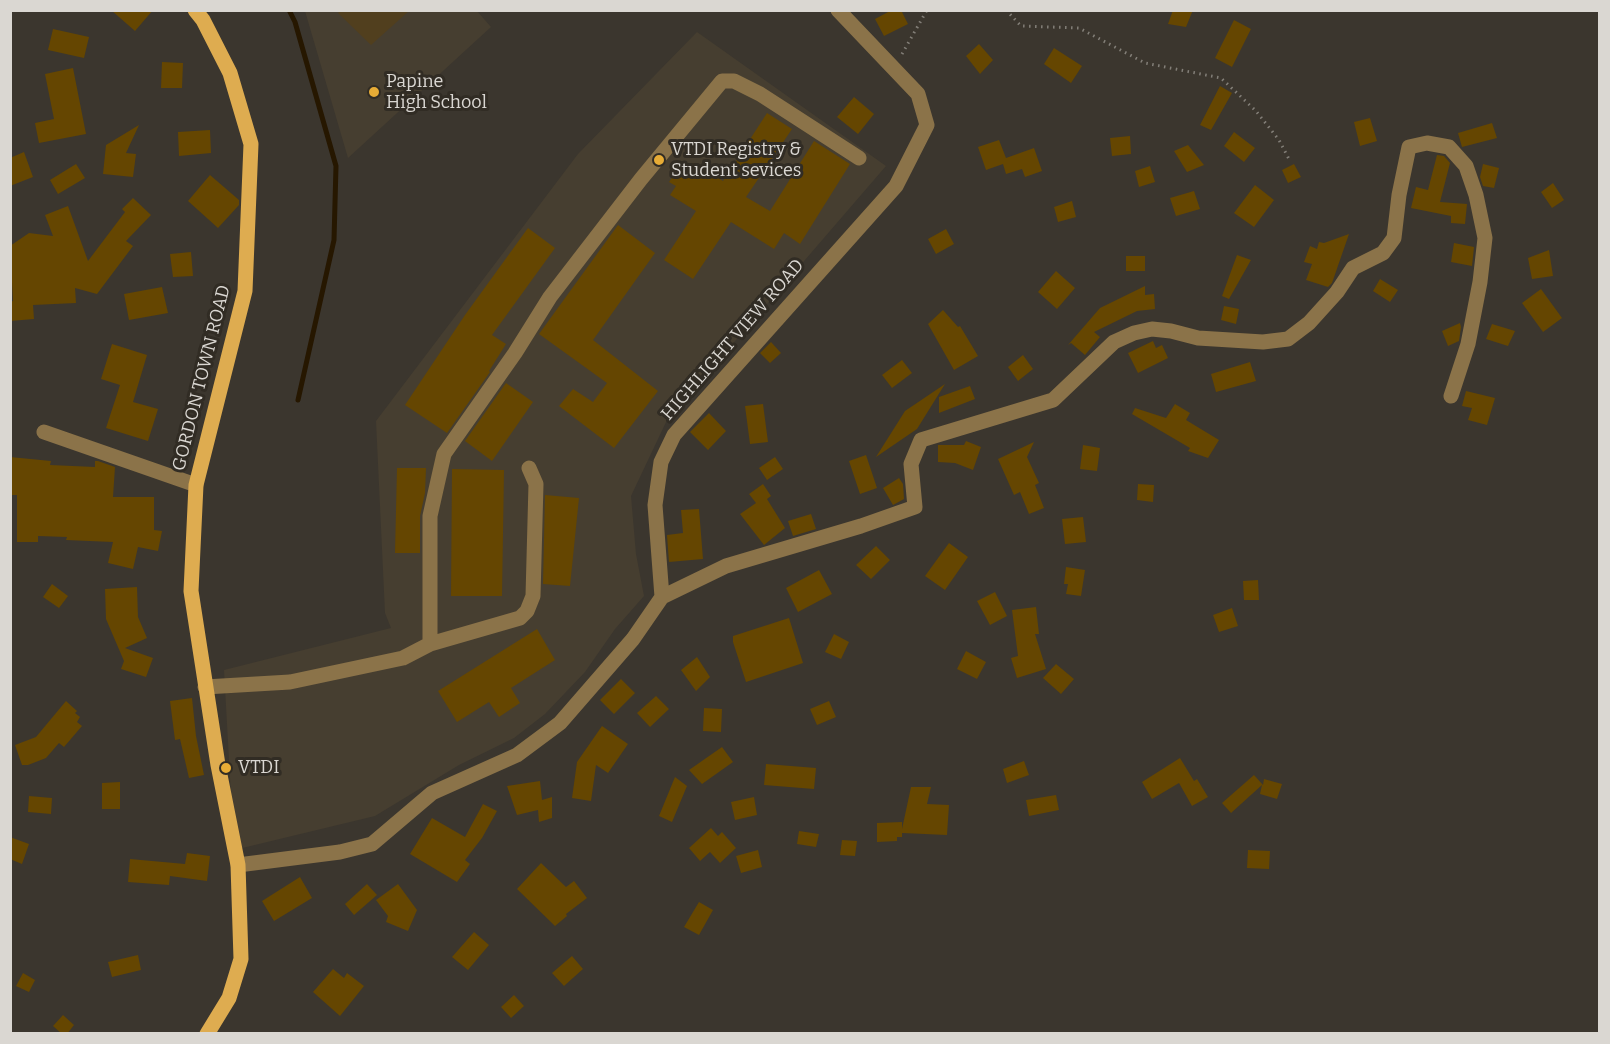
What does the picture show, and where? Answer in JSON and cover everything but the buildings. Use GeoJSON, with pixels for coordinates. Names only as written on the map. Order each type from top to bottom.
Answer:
{"type":"FeatureCollection","features":[{"type":"Feature","properties":{"kind":"main road","name":"GORDON TOWN ROAD"},"geometry":{"type":"LineString","coordinates":[[195,10],[203,20],[230,73],[251,144],[245,291],[196,485],[191,591],[218,765],[238,865],[241,959],[229,998],[207,1034]]}},
{"type":"Feature","properties":{"kind":"street","name":"HIGHLIGHT VIEW ROAD"},"geometry":{"type":"LineString","coordinates":[[662,597],[655,505],[661,462],[674,435],[896,186],[927,125],[918,94],[838,10]]}},
{"type":"Feature","properties":{"kind":"street"},"geometry":{"type":"LineString","coordinates":[[430,644],[430,516],[444,454],[515,353],[550,297],[640,179],[722,81],[734,81],[760,94],[859,159]]}},
{"type":"Feature","properties":{"kind":"street"},"geometry":{"type":"LineString","coordinates":[[238,865],[340,852],[372,844],[432,793],[517,755],[560,723],[633,639],[662,597],[726,566],[861,526],[915,507],[911,464],[921,440],[1053,400],[1114,342],[1134,333],[1152,329],[1198,338],[1263,342],[1288,339],[1310,323],[1337,292],[1353,268],[1383,253],[1394,238],[1399,195],[1409,147],[1427,143],[1449,147],[1466,166],[1476,195],[1485,238],[1480,282],[1470,334],[1451,396]]}},
{"type":"Feature","properties":{"kind":"street"},"geometry":{"type":"LineString","coordinates":[[44,432],[196,485]]}},
{"type":"Feature","properties":{"kind":"street"},"geometry":{"type":"LineString","coordinates":[[205,687],[290,682],[403,658],[430,644],[520,618],[531,605],[533,596],[536,484],[529,468]]}},
{"type":"Feature","properties":{"kind":"path"},"geometry":{"type":"LineString","coordinates":[[894,68],[927,10]]}},
{"type":"Feature","properties":{"kind":"path"},"geometry":{"type":"LineString","coordinates":[[1006,10],[1021,26],[1079,28],[1145,63],[1221,78],[1256,111],[1279,140],[1290,161]]}},
{"type":"Feature","properties":{"kind":"shaded area"},"geometry":{"type":"Polygon","coordinates":[[[341,10],[409,11],[371,45],[338,13],[341,10]]]}},
{"type":"Feature","properties":{"kind":"shaded area","name":"Papine High School"},"geometry":{"type":"Polygon","coordinates":[[[305,11],[477,11],[491,27],[348,158],[305,11]]]}},
{"type":"Feature","properties":{"kind":"shaded area"},"geometry":{"type":"Polygon","coordinates":[[[697,32],[886,166],[667,420],[631,496],[636,554],[644,596],[615,629],[585,672],[545,714],[514,738],[459,765],[375,816],[234,850],[224,670],[391,628],[385,613],[376,421],[578,154],[697,32]]]}},
{"type":"Feature","properties":{"kind":"waterway"},"geometry":{"type":"LineString","coordinates":[[289,10],[295,22],[336,166],[334,240],[298,400]]}},
{"type":"Feature","properties":{"kind":"place","name":"Papine High School"},"geometry":{"type":"Point","coordinates":[374,92]}},
{"type":"Feature","properties":{"kind":"place","name":"VTDI Registry & Student sevices"},"geometry":{"type":"Point","coordinates":[659,160]}},
{"type":"Feature","properties":{"kind":"place","name":"VTDI"},"geometry":{"type":"Point","coordinates":[226,768]}}]}
